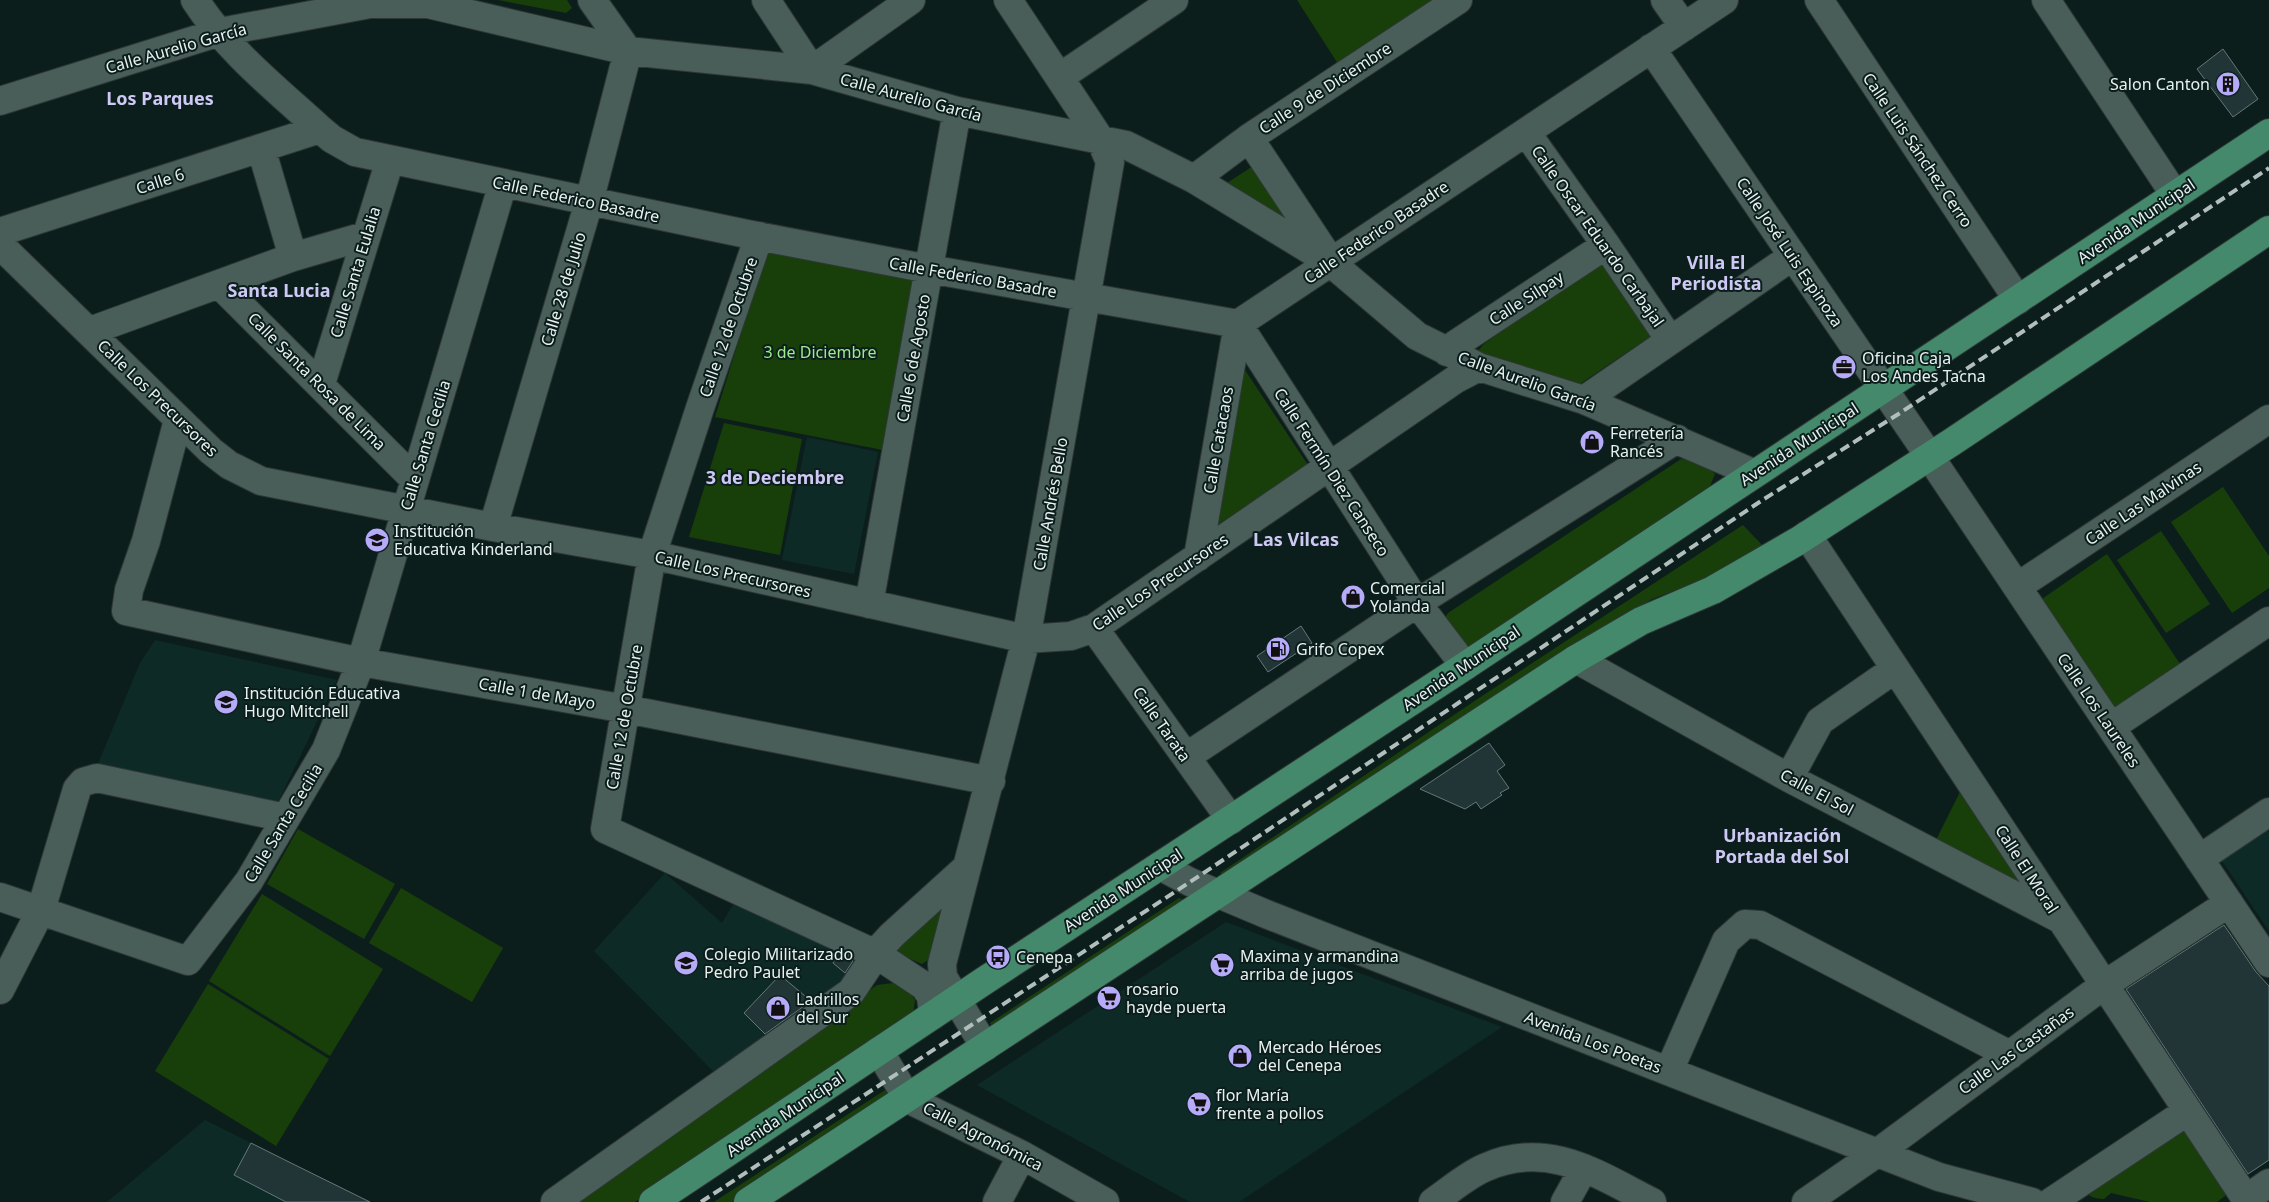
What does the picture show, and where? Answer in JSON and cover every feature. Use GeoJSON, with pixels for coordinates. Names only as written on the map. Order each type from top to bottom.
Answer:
{"type":"FeatureCollection","features":[{"type":"Feature","properties":{"kind":"main road","name":"Avenida Municipal"},"geometry":{"type":"LineString","coordinates":[[652,1202],[957,998],[1465,666],[1753,473],[1884,389],[2269,133]]}},
{"type":"Feature","properties":{"kind":"main road"},"geometry":{"type":"LineString","coordinates":[[748,1202],[908,1099],[1576,659],[1641,621],[1720,586],[1807,536],[1930,457],[2269,230]]}},
{"type":"Feature","properties":{"kind":"street","name":"Calle Federico Basadre"},"geometry":{"type":"LineString","coordinates":[[195,0],[247,63],[332,139],[355,152],[589,202],[929,269],[1238,324],[1724,0]]}},
{"type":"Feature","properties":{"kind":"street"},"geometry":{"type":"LineString","coordinates":[[592,0],[628,51]]}},
{"type":"Feature","properties":{"kind":"street"},"geometry":{"type":"LineString","coordinates":[[766,0],[812,70],[911,0]]}},
{"type":"Feature","properties":{"kind":"street","name":"Calle Andrés Bello"},"geometry":{"type":"LineString","coordinates":[[985,1047],[944,977],[942,964],[991,781],[1026,640],[1110,162],[1100,140],[1008,0]]}},
{"type":"Feature","properties":{"kind":"street"},"geometry":{"type":"LineString","coordinates":[[1060,77],[1174,0]]}},
{"type":"Feature","properties":{"kind":"street","name":"Calle 9 de Diciembre"},"geometry":{"type":"LineString","coordinates":[[1194,179],[1249,138],[1458,0]]}},
{"type":"Feature","properties":{"kind":"street"},"geometry":{"type":"LineString","coordinates":[[1665,0],[1684,27]]}},
{"type":"Feature","properties":{"kind":"street","name":"Calle Luis Sánchez Cerro"},"geometry":{"type":"LineString","coordinates":[[1819,0],[2018,300]]}},
{"type":"Feature","properties":{"kind":"street"},"geometry":{"type":"LineString","coordinates":[[2046,0],[2174,195]]}},
{"type":"Feature","properties":{"kind":"street","name":"Calle Aurelio García"},"geometry":{"type":"LineString","coordinates":[[0,101],[220,32],[368,2],[428,4],[628,51],[812,70],[957,111],[1126,145],[1194,179],[1330,262],[1417,336],[1447,352],[1479,368],[1584,400],[1753,473]]}},
{"type":"Feature","properties":{"kind":"street","name":"Calle José Luis Espinoza"},"geometry":{"type":"LineString","coordinates":[[1651,48],[1930,457]]}},
{"type":"Feature","properties":{"kind":"street","name":"Calle 28 de Julio"},"geometry":{"type":"LineString","coordinates":[[493,527],[589,202],[628,51]]}},
{"type":"Feature","properties":{"kind":"street","name":"Calle 6 de Agosto"},"geometry":{"type":"LineString","coordinates":[[869,604],[957,111]]}},
{"type":"Feature","properties":{"kind":"street","name":"Calle 6"},"geometry":{"type":"LineString","coordinates":[[0,232],[320,129]]}},
{"type":"Feature","properties":{"kind":"street","name":"Calle Oscar Eduardo Carbajal"},"geometry":{"type":"LineString","coordinates":[[1526,132],[1670,340]]}},
{"type":"Feature","properties":{"kind":"street"},"geometry":{"type":"LineString","coordinates":[[1249,138],[1330,262]]}},
{"type":"Feature","properties":{"kind":"street"},"geometry":{"type":"LineString","coordinates":[[261,148],[293,257]]}},
{"type":"Feature","properties":{"kind":"street","name":"Calle Santa Eulalia"},"geometry":{"type":"LineString","coordinates":[[321,384],[365,236],[390,160]]}},
{"type":"Feature","properties":{"kind":"street","name":"Calle Santa Cecilia"},"geometry":{"type":"LineString","coordinates":[[41,910],[188,961],[249,881],[326,750],[360,662],[503,184]]}},
{"type":"Feature","properties":{"kind":"street"},"geometry":{"type":"LineString","coordinates":[[90,331],[293,257],[365,236]]}},
{"type":"Feature","properties":{"kind":"street","name":"Calle 12 de Octubre"},"geometry":{"type":"LineString","coordinates":[[760,236],[700,408],[652,555],[605,829],[876,954],[924,986],[931,996],[933,1015]]}},
{"type":"Feature","properties":{"kind":"street","name":"Calle Los Precursores"},"geometry":{"type":"LineString","coordinates":[[0,245],[90,331],[211,452],[229,465],[261,481],[406,508],[493,527],[652,555],[1026,640],[1071,636],[1094,628],[1456,379],[1479,368]]}},
{"type":"Feature","properties":{"kind":"street","name":"Calle Silpay"},"geometry":{"type":"LineString","coordinates":[[1447,352],[1456,344],[1606,245]]}},
{"type":"Feature","properties":{"kind":"street"},"geometry":{"type":"LineString","coordinates":[[1584,400],[1793,256]]}},
{"type":"Feature","properties":{"kind":"street","name":"Calle Santa Rosa de Lima"},"geometry":{"type":"LineString","coordinates":[[219,284],[414,479]]}},
{"type":"Feature","properties":{"kind":"street","name":"Calle Fermín Diez Canseco"},"geometry":{"type":"LineString","coordinates":[[1238,324],[1417,603],[1465,666]]}},
{"type":"Feature","properties":{"kind":"street","name":"Calle Catacaos"},"geometry":{"type":"LineString","coordinates":[[1198,557],[1238,324]]}},
{"type":"Feature","properties":{"kind":"street","name":"Calle Las Malvinas"},"geometry":{"type":"LineString","coordinates":[[2017,587],[2269,419]]}},
{"type":"Feature","properties":{"kind":"street","name":"Calle 1 de Mayo"},"geometry":{"type":"LineString","coordinates":[[178,420],[146,542],[128,590],[126,611],[360,662],[626,709],[991,781]]}},
{"type":"Feature","properties":{"kind":"street"},"geometry":{"type":"LineString","coordinates":[[1186,757],[1417,603],[1677,439]]}},
{"type":"Feature","properties":{"kind":"street","name":"Calle Los Laureles"},"geometry":{"type":"LineString","coordinates":[[1930,457],[2269,963]]}},
{"type":"Feature","properties":{"kind":"street","name":"Calle El Moral"},"geometry":{"type":"LineString","coordinates":[[1807,536],[2245,1200]]}},
{"type":"Feature","properties":{"kind":"street"},"geometry":{"type":"LineString","coordinates":[[2111,727],[2269,621]]}},
{"type":"Feature","properties":{"kind":"street","name":"Calle Tarata"},"geometry":{"type":"LineString","coordinates":[[1094,628],[1231,820]]}},
{"type":"Feature","properties":{"kind":"street","name":"Calle El Sol"},"geometry":{"type":"LineString","coordinates":[[1576,659],[1789,778],[2061,920]]}},
{"type":"Feature","properties":{"kind":"street"},"geometry":{"type":"LineString","coordinates":[[1789,778],[1820,721],[1895,669]]}},
{"type":"Feature","properties":{"kind":"street"},"geometry":{"type":"LineString","coordinates":[[0,990],[41,910],[77,789],[83,782],[91,778],[97,778],[286,818]]}},
{"type":"Feature","properties":{"kind":"street"},"geometry":{"type":"LineString","coordinates":[[2199,859],[2269,812]]}},
{"type":"Feature","properties":{"kind":"street","name":"Avenida Los Poetas"},"geometry":{"type":"LineString","coordinates":[[1160,866],[1190,882],[1219,894],[1939,1177],[2032,1202]]}},
{"type":"Feature","properties":{"kind":"street"},"geometry":{"type":"LineString","coordinates":[[556,1202],[850,992],[876,954],[892,935],[967,867]]}},
{"type":"Feature","properties":{"kind":"street"},"geometry":{"type":"LineString","coordinates":[[0,897],[41,910]]}},
{"type":"Feature","properties":{"kind":"street","name":"Calle Las Castañas"},"geometry":{"type":"LineString","coordinates":[[1806,1202],[1877,1153],[2104,985],[2230,904]]}},
{"type":"Feature","properties":{"kind":"street"},"geometry":{"type":"LineString","coordinates":[[1669,1072],[1726,941],[1745,924],[1760,925],[2010,1054]]}},
{"type":"Feature","properties":{"kind":"street","name":"Calle Agronómica"},"geometry":{"type":"LineString","coordinates":[[879,1051],[908,1099],[1022,1155],[1105,1202]]}},
{"type":"Feature","properties":{"kind":"street"},"geometry":{"type":"LineString","coordinates":[[2051,1202],[2188,1111]]}},
{"type":"Feature","properties":{"kind":"street"},"geometry":{"type":"LineString","coordinates":[[997,1202],[1022,1155]]}},
{"type":"Feature","properties":{"kind":"street"},"geometry":{"type":"LineString","coordinates":[[1433,1202],[1482,1168],[1515,1158],[1550,1158],[1584,1168],[1652,1202]]}},
{"type":"Feature","properties":{"kind":"street"},"geometry":{"type":"LineString","coordinates":[[1565,1202],[1584,1168]]}},
{"type":"Feature","properties":{"kind":"street"},"geometry":{"type":"LineString","coordinates":[[2245,1200],[2269,1183]]}},
{"type":"Feature","properties":{"kind":"shaded area"},"geometry":{"type":"Polygon","coordinates":[[[807,437],[878,452],[854,574],[782,560],[807,437]]]}},
{"type":"Feature","properties":{"kind":"shaded area","name":"Institución Educativa Hugo Mitchell"},"geometry":{"type":"Polygon","coordinates":[[[155,640],[337,680],[278,802],[97,766],[140,663],[155,640]]]}},
{"type":"Feature","properties":{"kind":"shaded area"},"geometry":{"type":"Polygon","coordinates":[[[2269,822],[2269,931],[2218,855],[2269,822]]]}},
{"type":"Feature","properties":{"kind":"shaded area","name":"Colegio Militarizado Pedro Paulet"},"geometry":{"type":"Polygon","coordinates":[[[665,873],[722,923],[735,901],[859,957],[862,966],[717,1075],[594,951],[665,873]]]}},
{"type":"Feature","properties":{"kind":"shaded area","name":"Mercado Héroes del Cenepa"},"geometry":{"type":"Polygon","coordinates":[[[1226,922],[1502,1027],[1239,1202],[1190,1202],[977,1085],[1226,922]]]}},
{"type":"Feature","properties":{"kind":"shaded area"},"geometry":{"type":"Polygon","coordinates":[[[205,1120],[370,1202],[107,1202],[205,1120]]]}},
{"type":"Feature","properties":{"kind":"green space"},"geometry":{"type":"Polygon","coordinates":[[[498,0],[567,0],[572,8],[566,13],[498,0]]]}},
{"type":"Feature","properties":{"kind":"green space"},"geometry":{"type":"Polygon","coordinates":[[[1297,0],[1445,0],[1342,70],[1297,0]]]}},
{"type":"Feature","properties":{"kind":"green space"},"geometry":{"type":"Polygon","coordinates":[[[1253,166],[1290,223],[1227,183],[1253,166]]]}},
{"type":"Feature","properties":{"kind":"green space","name":"3 de Diciembre"},"geometry":{"type":"Polygon","coordinates":[[[772,249],[915,273],[888,451],[715,417],[766,253],[772,249]]]}},
{"type":"Feature","properties":{"kind":"green space"},"geometry":{"type":"Polygon","coordinates":[[[1601,259],[1651,336],[1571,390],[1475,354],[1484,344],[1601,259]]]}},
{"type":"Feature","properties":{"kind":"green space"},"geometry":{"type":"Polygon","coordinates":[[[1243,367],[1308,465],[1214,527],[1243,367]]]}},
{"type":"Feature","properties":{"kind":"green space"},"geometry":{"type":"Polygon","coordinates":[[[724,423],[802,439],[780,555],[689,537],[724,423]]]}},
{"type":"Feature","properties":{"kind":"green space"},"geometry":{"type":"Polygon","coordinates":[[[1681,459],[1702,462],[1715,474],[1710,486],[1474,645],[1466,647],[1443,620],[1448,613],[1681,459]]]}},
{"type":"Feature","properties":{"kind":"green space"},"geometry":{"type":"Polygon","coordinates":[[[2223,487],[2269,556],[2269,588],[2232,613],[2171,522],[2223,487]]]}},
{"type":"Feature","properties":{"kind":"green space"},"geometry":{"type":"Polygon","coordinates":[[[1743,525],[1765,548],[1717,575],[1652,599],[1226,877],[1220,873],[1482,696],[1743,525]]]}},
{"type":"Feature","properties":{"kind":"green space"},"geometry":{"type":"Polygon","coordinates":[[[2161,531],[2210,604],[2166,633],[2117,560],[2161,531]]]}},
{"type":"Feature","properties":{"kind":"green space"},"geometry":{"type":"Polygon","coordinates":[[[2107,554],[2184,670],[2114,716],[2039,601],[2107,554]]]}},
{"type":"Feature","properties":{"kind":"green space"},"geometry":{"type":"Polygon","coordinates":[[[1960,792],[2021,884],[1933,846],[1960,792]]]}},
{"type":"Feature","properties":{"kind":"green space"},"geometry":{"type":"Polygon","coordinates":[[[298,829],[395,884],[364,939],[267,884],[298,829]]]}},
{"type":"Feature","properties":{"kind":"green space"},"geometry":{"type":"Polygon","coordinates":[[[401,888],[503,948],[472,1002],[369,943],[401,888]]]}},
{"type":"Feature","properties":{"kind":"green space"},"geometry":{"type":"Polygon","coordinates":[[[262,894],[383,969],[330,1056],[209,981],[262,894]]]}},
{"type":"Feature","properties":{"kind":"green space"},"geometry":{"type":"Polygon","coordinates":[[[1179,898],[1190,903],[994,1030],[990,1023],[1179,898]]]}},
{"type":"Feature","properties":{"kind":"green space"},"geometry":{"type":"Polygon","coordinates":[[[944,901],[931,958],[922,964],[899,954],[896,949],[944,901]]]}},
{"type":"Feature","properties":{"kind":"green space"},"geometry":{"type":"Polygon","coordinates":[[[893,983],[910,992],[915,1000],[913,1015],[635,1202],[580,1202],[877,985],[893,983]]]}},
{"type":"Feature","properties":{"kind":"green space"},"geometry":{"type":"Polygon","coordinates":[[[208,984],[329,1059],[276,1146],[155,1071],[208,984]]]}},
{"type":"Feature","properties":{"kind":"green space"},"geometry":{"type":"Polygon","coordinates":[[[885,1090],[891,1098],[732,1202],[714,1202],[885,1090]]]}},
{"type":"Feature","properties":{"kind":"green space"},"geometry":{"type":"Polygon","coordinates":[[[2187,1128],[2225,1185],[2225,1196],[2217,1202],[2150,1202],[2111,1193],[2104,1199],[2092,1197],[2087,1192],[2187,1128]]]}},
{"type":"Feature","properties":{"kind":"building","name":"Salon Canton"},"geometry":{"type":"Polygon","coordinates":[[[2223,49],[2258,99],[2233,117],[2197,69],[2223,49]]]}},
{"type":"Feature","properties":{"kind":"building"},"geometry":{"type":"Polygon","coordinates":[[[1301,626],[1312,643],[1268,672],[1257,656],[1301,626]]]}},
{"type":"Feature","properties":{"kind":"building"},"geometry":{"type":"Polygon","coordinates":[[[1489,743],[1505,765],[1497,771],[1509,788],[1481,809],[1476,802],[1465,809],[1420,789],[1489,743]]]}},
{"type":"Feature","properties":{"kind":"building"},"geometry":{"type":"Polygon","coordinates":[[[2224,925],[2256,972],[2269,986],[2269,1160],[2248,1174],[2126,989],[2224,925]]]}},
{"type":"Feature","properties":{"kind":"building"},"geometry":{"type":"Polygon","coordinates":[[[837,953],[853,961],[845,973],[833,963],[837,953]]]}},
{"type":"Feature","properties":{"kind":"building","name":"Ladrillos del Sur"},"geometry":{"type":"Polygon","coordinates":[[[780,975],[811,1001],[765,1034],[744,1013],[780,975]]]}},
{"type":"Feature","properties":{"kind":"building"},"geometry":{"type":"Polygon","coordinates":[[[251,1143],[370,1202],[286,1202],[234,1175],[251,1143]]]}},
{"type":"Feature","properties":{"kind":"railway"},"geometry":{"type":"LineString","coordinates":[[701,1202],[1190,882],[1761,501],[1900,413],[2269,168]]}},
{"type":"Feature","properties":{"kind":"place","name":"Salon Canton"},"geometry":{"type":"Point","coordinates":[2228,84]}},
{"type":"Feature","properties":{"kind":"place","name":"Oficina Caja Los Andes Tacna"},"geometry":{"type":"Point","coordinates":[1844,367]}},
{"type":"Feature","properties":{"kind":"place","name":"Ferretería Rancés"},"geometry":{"type":"Point","coordinates":[1592,442]}},
{"type":"Feature","properties":{"kind":"place","name":"Institución Educativa Kinderland"},"geometry":{"type":"Point","coordinates":[377,540]}},
{"type":"Feature","properties":{"kind":"place","name":"Comercial Yolanda"},"geometry":{"type":"Point","coordinates":[1353,597]}},
{"type":"Feature","properties":{"kind":"place","name":"Grifo Copex"},"geometry":{"type":"Point","coordinates":[1278,649]}},
{"type":"Feature","properties":{"kind":"place","name":"Institución Educativa Hugo Mitchell"},"geometry":{"type":"Point","coordinates":[226,702]}},
{"type":"Feature","properties":{"kind":"place","name":"Cenepa"},"geometry":{"type":"Point","coordinates":[998,957]}},
{"type":"Feature","properties":{"kind":"place","name":"Colegio Militarizado Pedro Paulet"},"geometry":{"type":"Point","coordinates":[686,963]}},
{"type":"Feature","properties":{"kind":"place","name":"Maxima y armandina arriba de jugos"},"geometry":{"type":"Point","coordinates":[1222,965]}},
{"type":"Feature","properties":{"kind":"place","name":"rosario hayde puerta"},"geometry":{"type":"Point","coordinates":[1109,998]}},
{"type":"Feature","properties":{"kind":"place","name":"Ladrillos del Sur"},"geometry":{"type":"Point","coordinates":[778,1008]}},
{"type":"Feature","properties":{"kind":"place","name":"Mercado Héroes del Cenepa"},"geometry":{"type":"Point","coordinates":[1240,1056]}},
{"type":"Feature","properties":{"kind":"place","name":"flor María frente a pollos"},"geometry":{"type":"Point","coordinates":[1199,1104]}},
{"type":"Feature","properties":{"kind":"district","name":"Los Parques"},"geometry":{"type":"Point","coordinates":[160,98]}},
{"type":"Feature","properties":{"kind":"district","name":"Villa El Periodista"},"geometry":{"type":"Point","coordinates":[1716,272]}},
{"type":"Feature","properties":{"kind":"district","name":"Santa Lucia"},"geometry":{"type":"Point","coordinates":[279,290]}},
{"type":"Feature","properties":{"kind":"district","name":"3 de Deciembre"},"geometry":{"type":"Point","coordinates":[775,477]}},
{"type":"Feature","properties":{"kind":"district","name":"Las Vilcas"},"geometry":{"type":"Point","coordinates":[1296,539]}},
{"type":"Feature","properties":{"kind":"district","name":"Urbanización Portada del Sol"},"geometry":{"type":"Point","coordinates":[1782,845]}}]}
